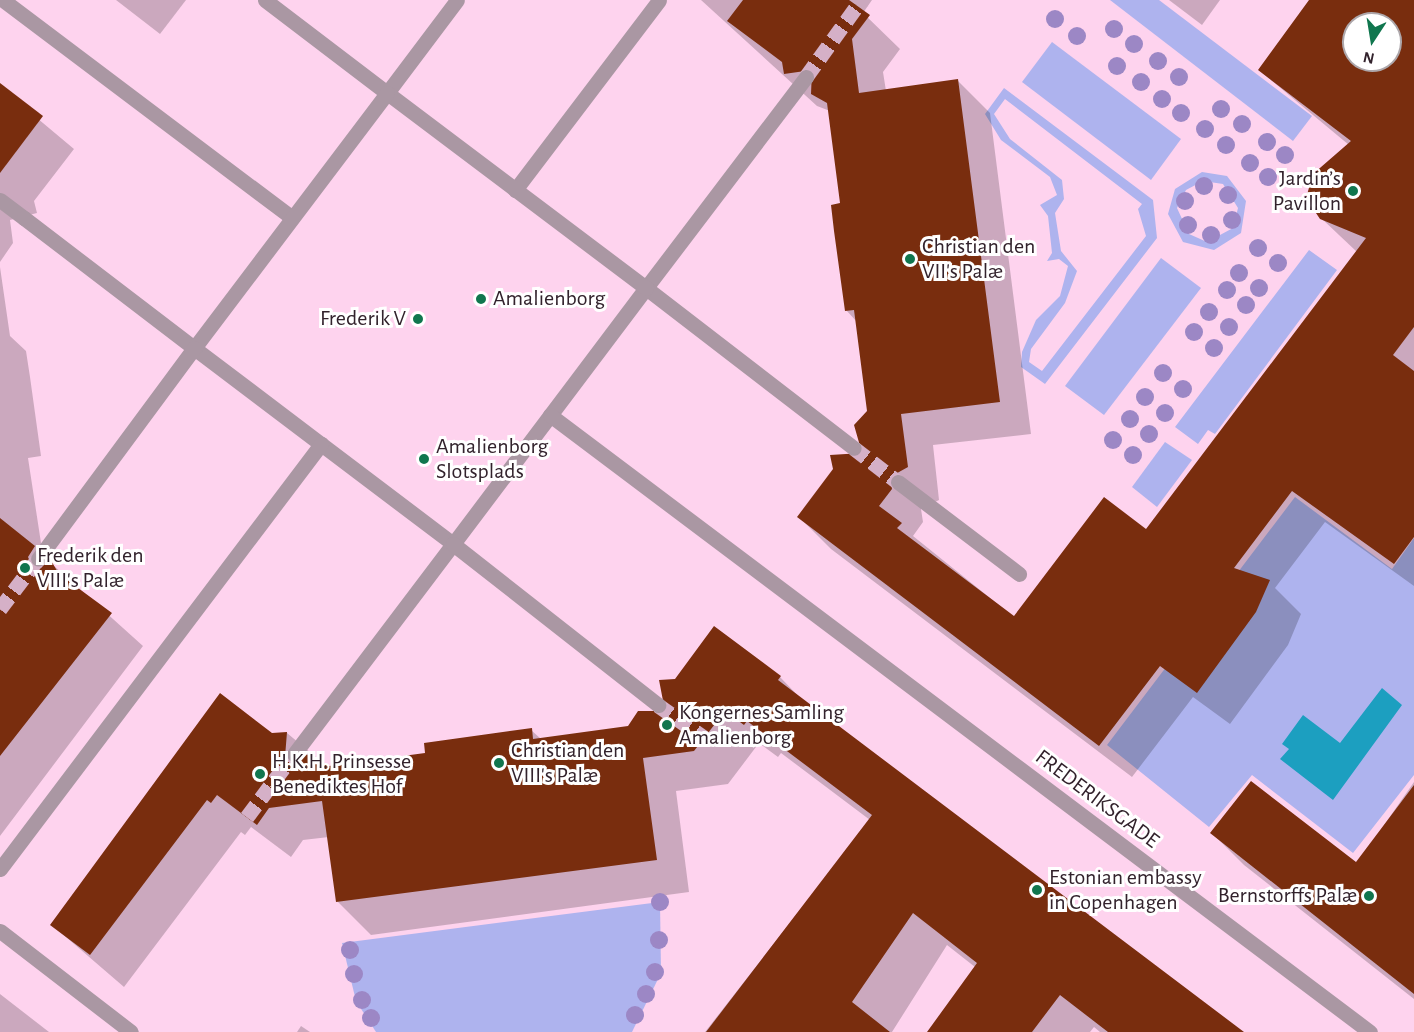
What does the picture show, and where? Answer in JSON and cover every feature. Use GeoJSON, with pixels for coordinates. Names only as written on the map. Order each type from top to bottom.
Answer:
{"type":"FeatureCollection","features":[{"type":"Feature","properties":{"kind":"street"},"geometry":{"type":"LineString","coordinates":[[3,0],[292,218]]}},
{"type":"Feature","properties":{"kind":"street"},"geometry":{"type":"LineString","coordinates":[[265,0],[854,448]]}},
{"type":"Feature","properties":{"kind":"street"},"geometry":{"type":"LineString","coordinates":[[38,559],[457,0]]}},
{"type":"Feature","properties":{"kind":"street"},"geometry":{"type":"LineString","coordinates":[[515,190],[659,0]]}},
{"type":"Feature","properties":{"kind":"street"},"geometry":{"type":"LineString","coordinates":[[294,754],[806,77]]}},
{"type":"Feature","properties":{"kind":"street"},"geometry":{"type":"LineString","coordinates":[[0,200],[453,544],[658,705]]}},
{"type":"Feature","properties":{"kind":"street","name":"FREDERIKSGADE"},"geometry":{"type":"LineString","coordinates":[[550,416],[1370,1032]]}},
{"type":"Feature","properties":{"kind":"street"},"geometry":{"type":"LineString","coordinates":[[1,867],[321,444]]}},
{"type":"Feature","properties":{"kind":"street"},"geometry":{"type":"LineString","coordinates":[[898,482],[1019,574]]}},
{"type":"Feature","properties":{"kind":"street"},"geometry":{"type":"LineString","coordinates":[[0,932],[131,1032]]}},
{"type":"Feature","properties":{"kind":"shaded area"},"geometry":{"type":"Polygon","coordinates":[[[1110,0],[1159,0],[1312,116],[1293,141],[1110,0]]]}},
{"type":"Feature","properties":{"kind":"shaded area"},"geometry":{"type":"Polygon","coordinates":[[[1052,42],[1181,139],[1151,180],[1022,82],[1052,42]]]}},
{"type":"Feature","properties":{"kind":"shaded area"},"geometry":{"type":"Polygon","coordinates":[[[1004,88],[1153,200],[1157,238],[1045,384],[1021,367],[1022,352],[1036,320],[1060,296],[1068,266],[1059,259],[1047,261],[1052,253],[1048,216],[1040,205],[1057,195],[1050,177],[1001,140],[985,114],[1004,88]],[[1005,99],[994,114],[1010,139],[1062,180],[1064,199],[1055,213],[1061,251],[1077,271],[1065,303],[1031,349],[1029,362],[1042,371],[1146,236],[1138,209],[1142,204],[1005,99]]]}},
{"type":"Feature","properties":{"kind":"shaded area"},"geometry":{"type":"Polygon","coordinates":[[[1202,172],[1227,176],[1246,201],[1241,233],[1214,250],[1183,242],[1168,214],[1175,189],[1202,172]],[[1203,181],[1186,190],[1177,208],[1189,234],[1207,242],[1233,228],[1238,208],[1223,184],[1203,181]]]}},
{"type":"Feature","properties":{"kind":"shaded area"},"geometry":{"type":"Polygon","coordinates":[[[1309,250],[1337,270],[1215,434],[1208,430],[1198,444],[1175,427],[1309,250]]]}},
{"type":"Feature","properties":{"kind":"shaded area"},"geometry":{"type":"Polygon","coordinates":[[[1161,258],[1201,288],[1104,415],[1065,386],[1161,258]]]}},
{"type":"Feature","properties":{"kind":"shaded area"},"geometry":{"type":"Polygon","coordinates":[[[1165,442],[1192,460],[1157,507],[1132,487],[1165,442]]]}},
{"type":"Feature","properties":{"kind":"shaded area"},"geometry":{"type":"Polygon","coordinates":[[[1295,497],[1392,569],[1414,538],[1414,775],[1353,853],[1252,775],[1209,827],[1107,745],[1295,497]]]}},
{"type":"Feature","properties":{"kind":"shaded area"},"geometry":{"type":"Polygon","coordinates":[[[1382,688],[1402,705],[1333,800],[1280,759],[1289,749],[1282,744],[1303,715],[1340,743],[1382,688]]]}},
{"type":"Feature","properties":{"kind":"shaded area"},"geometry":{"type":"Polygon","coordinates":[[[660,902],[661,973],[632,1032],[376,1032],[356,1001],[342,943],[660,902]]]}},
{"type":"Feature","properties":{"kind":"building"},"geometry":{"type":"Polygon","coordinates":[[[743,0],[849,0],[870,15],[852,39],[859,93],[958,79],[1000,402],[901,414],[908,467],[890,477],[892,489],[879,506],[902,523],[897,528],[1014,616],[1104,497],[1146,529],[1366,238],[1320,219],[1306,198],[1313,174],[1351,141],[1258,70],[1309,0],[1414,0],[1414,327],[1393,355],[1414,371],[1414,537],[1394,564],[1292,491],[1234,568],[1270,580],[1256,612],[1197,693],[1160,666],[1099,746],[797,517],[833,469],[830,455],[862,453],[854,425],[867,411],[854,310],[845,311],[834,231],[831,205],[840,203],[827,103],[811,94],[812,70],[784,74],[782,62],[727,21],[743,0]]]}},
{"type":"Feature","properties":{"kind":"building"},"geometry":{"type":"Polygon","coordinates":[[[0,83],[43,116],[0,173],[0,83]]]}},
{"type":"Feature","properties":{"kind":"building","name":"Frederik den VIII's Palæ"},"geometry":{"type":"Polygon","coordinates":[[[0,518],[35,546],[28,557],[32,566],[41,568],[50,559],[59,574],[112,613],[0,756],[0,518]]]}},
{"type":"Feature","properties":{"kind":"building"},"geometry":{"type":"Polygon","coordinates":[[[714,626],[781,676],[778,680],[1244,1032],[1108,1032],[1060,995],[1032,1032],[927,1032],[977,963],[913,913],[852,1002],[890,1032],[706,1032],[872,815],[747,721],[744,725],[725,711],[694,751],[643,758],[657,860],[336,902],[322,801],[269,808],[257,825],[217,795],[211,803],[207,800],[90,955],[50,925],[220,693],[272,733],[287,732],[285,757],[293,764],[306,754],[329,766],[425,753],[424,743],[532,728],[533,739],[628,726],[638,711],[665,711],[659,680],[675,679],[714,626]]]}},
{"type":"Feature","properties":{"kind":"building"},"geometry":{"type":"Polygon","coordinates":[[[1251,781],[1356,862],[1414,785],[1414,994],[1210,833],[1251,781]]]}},
{"type":"Feature","properties":{"kind":"tunnel"},"geometry":{"type":"LineString","coordinates":[[806,77],[857,6]]}},
{"type":"Feature","properties":{"kind":"tunnel"},"geometry":{"type":"LineString","coordinates":[[854,448],[898,482]]}},
{"type":"Feature","properties":{"kind":"tunnel"},"geometry":{"type":"LineString","coordinates":[[0,609],[38,559]]}},
{"type":"Feature","properties":{"kind":"tunnel"},"geometry":{"type":"LineString","coordinates":[[658,705],[705,738]]}},
{"type":"Feature","properties":{"kind":"tunnel"},"geometry":{"type":"LineString","coordinates":[[247,817],[294,754]]}},
{"type":"Feature","properties":{"kind":"place","name":"Jardin’s Pavillon"},"geometry":{"type":"Point","coordinates":[1353,191]}},
{"type":"Feature","properties":{"kind":"place","name":"Christian den VII's Palæ"},"geometry":{"type":"Point","coordinates":[910,259]}},
{"type":"Feature","properties":{"kind":"place","name":"Amalienborg"},"geometry":{"type":"Point","coordinates":[481,299]}},
{"type":"Feature","properties":{"kind":"place","name":"Frederik V"},"geometry":{"type":"Point","coordinates":[418,319]}},
{"type":"Feature","properties":{"kind":"place","name":"Amalienborg Slotsplads"},"geometry":{"type":"Point","coordinates":[424,459]}},
{"type":"Feature","properties":{"kind":"place","name":"Frederik den VIII's Palæ"},"geometry":{"type":"Point","coordinates":[25,568]}},
{"type":"Feature","properties":{"kind":"place","name":"Kongernes Samling Amalienborg"},"geometry":{"type":"Point","coordinates":[667,725]}},
{"type":"Feature","properties":{"kind":"place","name":"Christian den VIII's Palæ"},"geometry":{"type":"Point","coordinates":[499,763]}},
{"type":"Feature","properties":{"kind":"place","name":"H.K.H. Prinsesse Benediktes Hof"},"geometry":{"type":"Point","coordinates":[260,774]}},
{"type":"Feature","properties":{"kind":"place","name":"Estonian embassy in Copenhagen"},"geometry":{"type":"Point","coordinates":[1037,890]}},
{"type":"Feature","properties":{"kind":"place","name":"Bernstorffs Palæ"},"geometry":{"type":"Point","coordinates":[1369,896]}}]}
